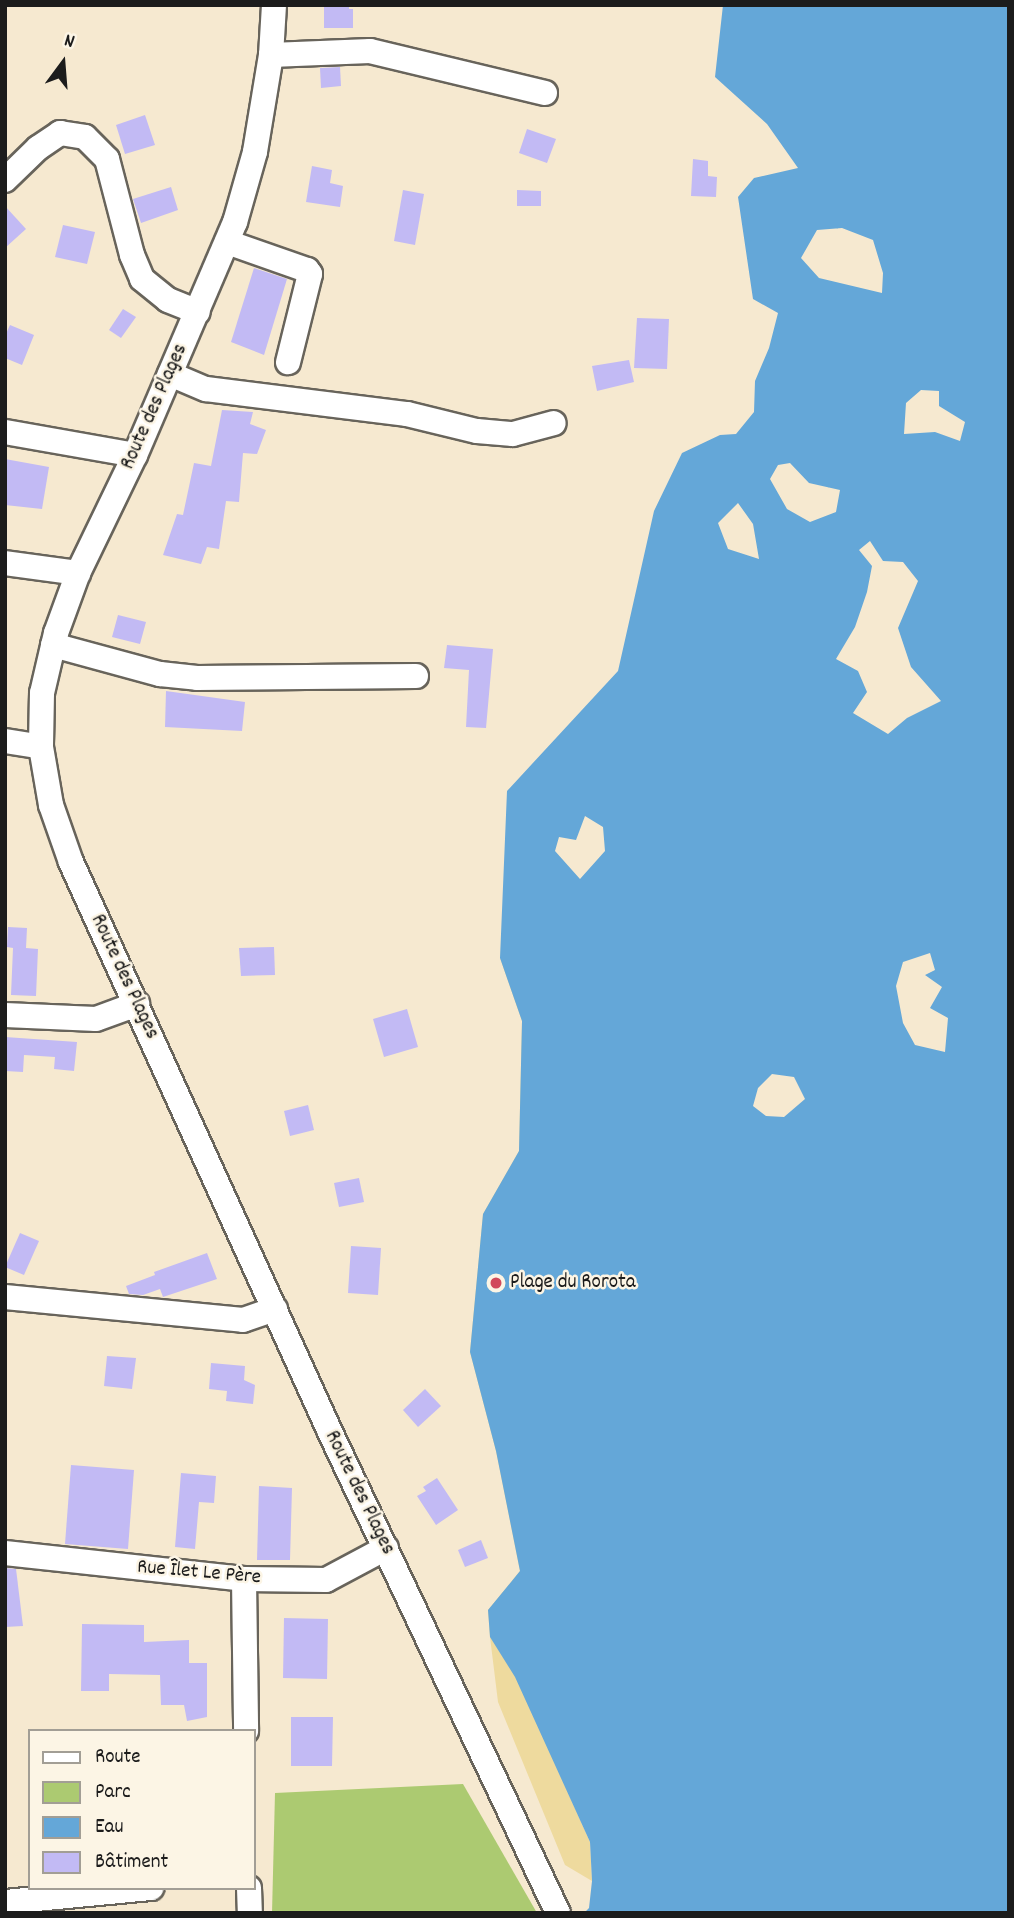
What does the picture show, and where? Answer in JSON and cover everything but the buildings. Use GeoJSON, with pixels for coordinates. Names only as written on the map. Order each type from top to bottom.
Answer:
{"type":"FeatureCollection","features":[{"type":"Feature","properties":{"kind":"street","name":"Route des Plages"},"geometry":{"type":"LineString","coordinates":[[274,5],[271,55],[255,152],[227,242],[135,455],[78,573],[53,645],[43,693],[41,747],[51,805],[71,862],[275,1310],[558,1913]]}},
{"type":"Feature","properties":{"kind":"street"},"geometry":{"type":"LineString","coordinates":[[271,55],[370,51],[545,93]]}},
{"type":"Feature","properties":{"kind":"street"},"geometry":{"type":"LineString","coordinates":[[5,180],[38,148],[60,133],[85,136],[107,159],[132,255],[142,279],[168,300],[198,312]]}},
{"type":"Feature","properties":{"kind":"street"},"geometry":{"type":"LineString","coordinates":[[227,242],[306,270],[310,274],[288,362]]}},
{"type":"Feature","properties":{"kind":"street"},"geometry":{"type":"LineString","coordinates":[[170,374],[206,389],[407,414],[477,431],[513,434],[554,423]]}},
{"type":"Feature","properties":{"kind":"street"},"geometry":{"type":"LineString","coordinates":[[5,432],[135,455]]}},
{"type":"Feature","properties":{"kind":"street"},"geometry":{"type":"LineString","coordinates":[[5,563],[78,573]]}},
{"type":"Feature","properties":{"kind":"street"},"geometry":{"type":"LineString","coordinates":[[53,645],[160,674],[197,678],[416,676]]}},
{"type":"Feature","properties":{"kind":"street"},"geometry":{"type":"LineString","coordinates":[[5,741],[41,747]]}},
{"type":"Feature","properties":{"kind":"street"},"geometry":{"type":"LineString","coordinates":[[5,1015],[96,1019],[137,1004]]}},
{"type":"Feature","properties":{"kind":"street"},"geometry":{"type":"LineString","coordinates":[[5,1297],[243,1321],[275,1310]]}},
{"type":"Feature","properties":{"kind":"street","name":"Rue Îlet Le Père"},"geometry":{"type":"LineString","coordinates":[[5,1553],[244,1579],[327,1580],[386,1548]]}},
{"type":"Feature","properties":{"kind":"street"},"geometry":{"type":"LineString","coordinates":[[244,1579],[246,1729]]}},
{"type":"Feature","properties":{"kind":"street"},"geometry":{"type":"LineString","coordinates":[[5,1902],[130,1890]]}},
{"type":"Feature","properties":{"kind":"street"},"geometry":{"type":"LineString","coordinates":[[249,1890],[250,1913]]}},
{"type":"Feature","properties":{"kind":"green space"},"geometry":{"type":"Polygon","coordinates":[[[463,1784],[537,1913],[272,1913],[275,1793],[463,1784]]]}},
{"type":"Feature","properties":{"kind":"sand","name":"Plage du Rorota"},"geometry":{"type":"Polygon","coordinates":[[[500,958],[525,1000],[537,1723],[590,1842],[592,1881],[565,1865],[498,1702],[490,1637],[488,1610],[520,1571],[496,1451],[470,1352],[483,1214],[519,1151],[522,1021],[500,958]]]}},
{"type":"Feature","properties":{"kind":"water"},"geometry":{"type":"Polygon","coordinates":[[[723,5],[1009,5],[1009,1913],[584,1913],[589,1908],[592,1881],[590,1842],[515,1677],[490,1637],[488,1610],[520,1571],[496,1451],[470,1352],[483,1214],[519,1151],[522,1021],[500,958],[507,791],[618,671],[654,511],[682,453],[720,435],[736,434],[754,412],[755,381],[769,348],[778,313],[753,299],[738,197],[754,178],[798,168],[767,124],[715,77],[723,5]],[[842,228],[817,230],[801,258],[819,278],[882,293],[883,273],[873,240],[842,228]],[[921,390],[906,403],[904,434],[935,432],[960,441],[965,422],[939,406],[939,391],[921,390]],[[790,463],[778,465],[770,479],[787,509],[810,522],[836,512],[840,490],[809,483],[790,463]],[[738,503],[718,523],[728,549],[759,559],[753,524],[738,503]],[[870,541],[859,550],[872,566],[867,592],[855,627],[836,659],[858,671],[867,692],[853,713],[888,734],[907,718],[941,701],[911,667],[898,628],[918,581],[903,562],[883,561],[870,541]],[[585,816],[576,840],[559,837],[555,851],[580,879],[605,851],[603,827],[585,816]],[[930,953],[903,962],[896,986],[903,1023],[915,1045],[945,1052],[948,1018],[930,1008],[942,987],[925,975],[935,970],[930,953]],[[772,1074],[758,1088],[753,1106],[766,1116],[784,1117],[805,1099],[794,1077],[772,1074]]]}},
{"type":"Feature","properties":{"kind":"place","name":"Plage du Rorota"},"geometry":{"type":"Point","coordinates":[496,1283]}}]}
